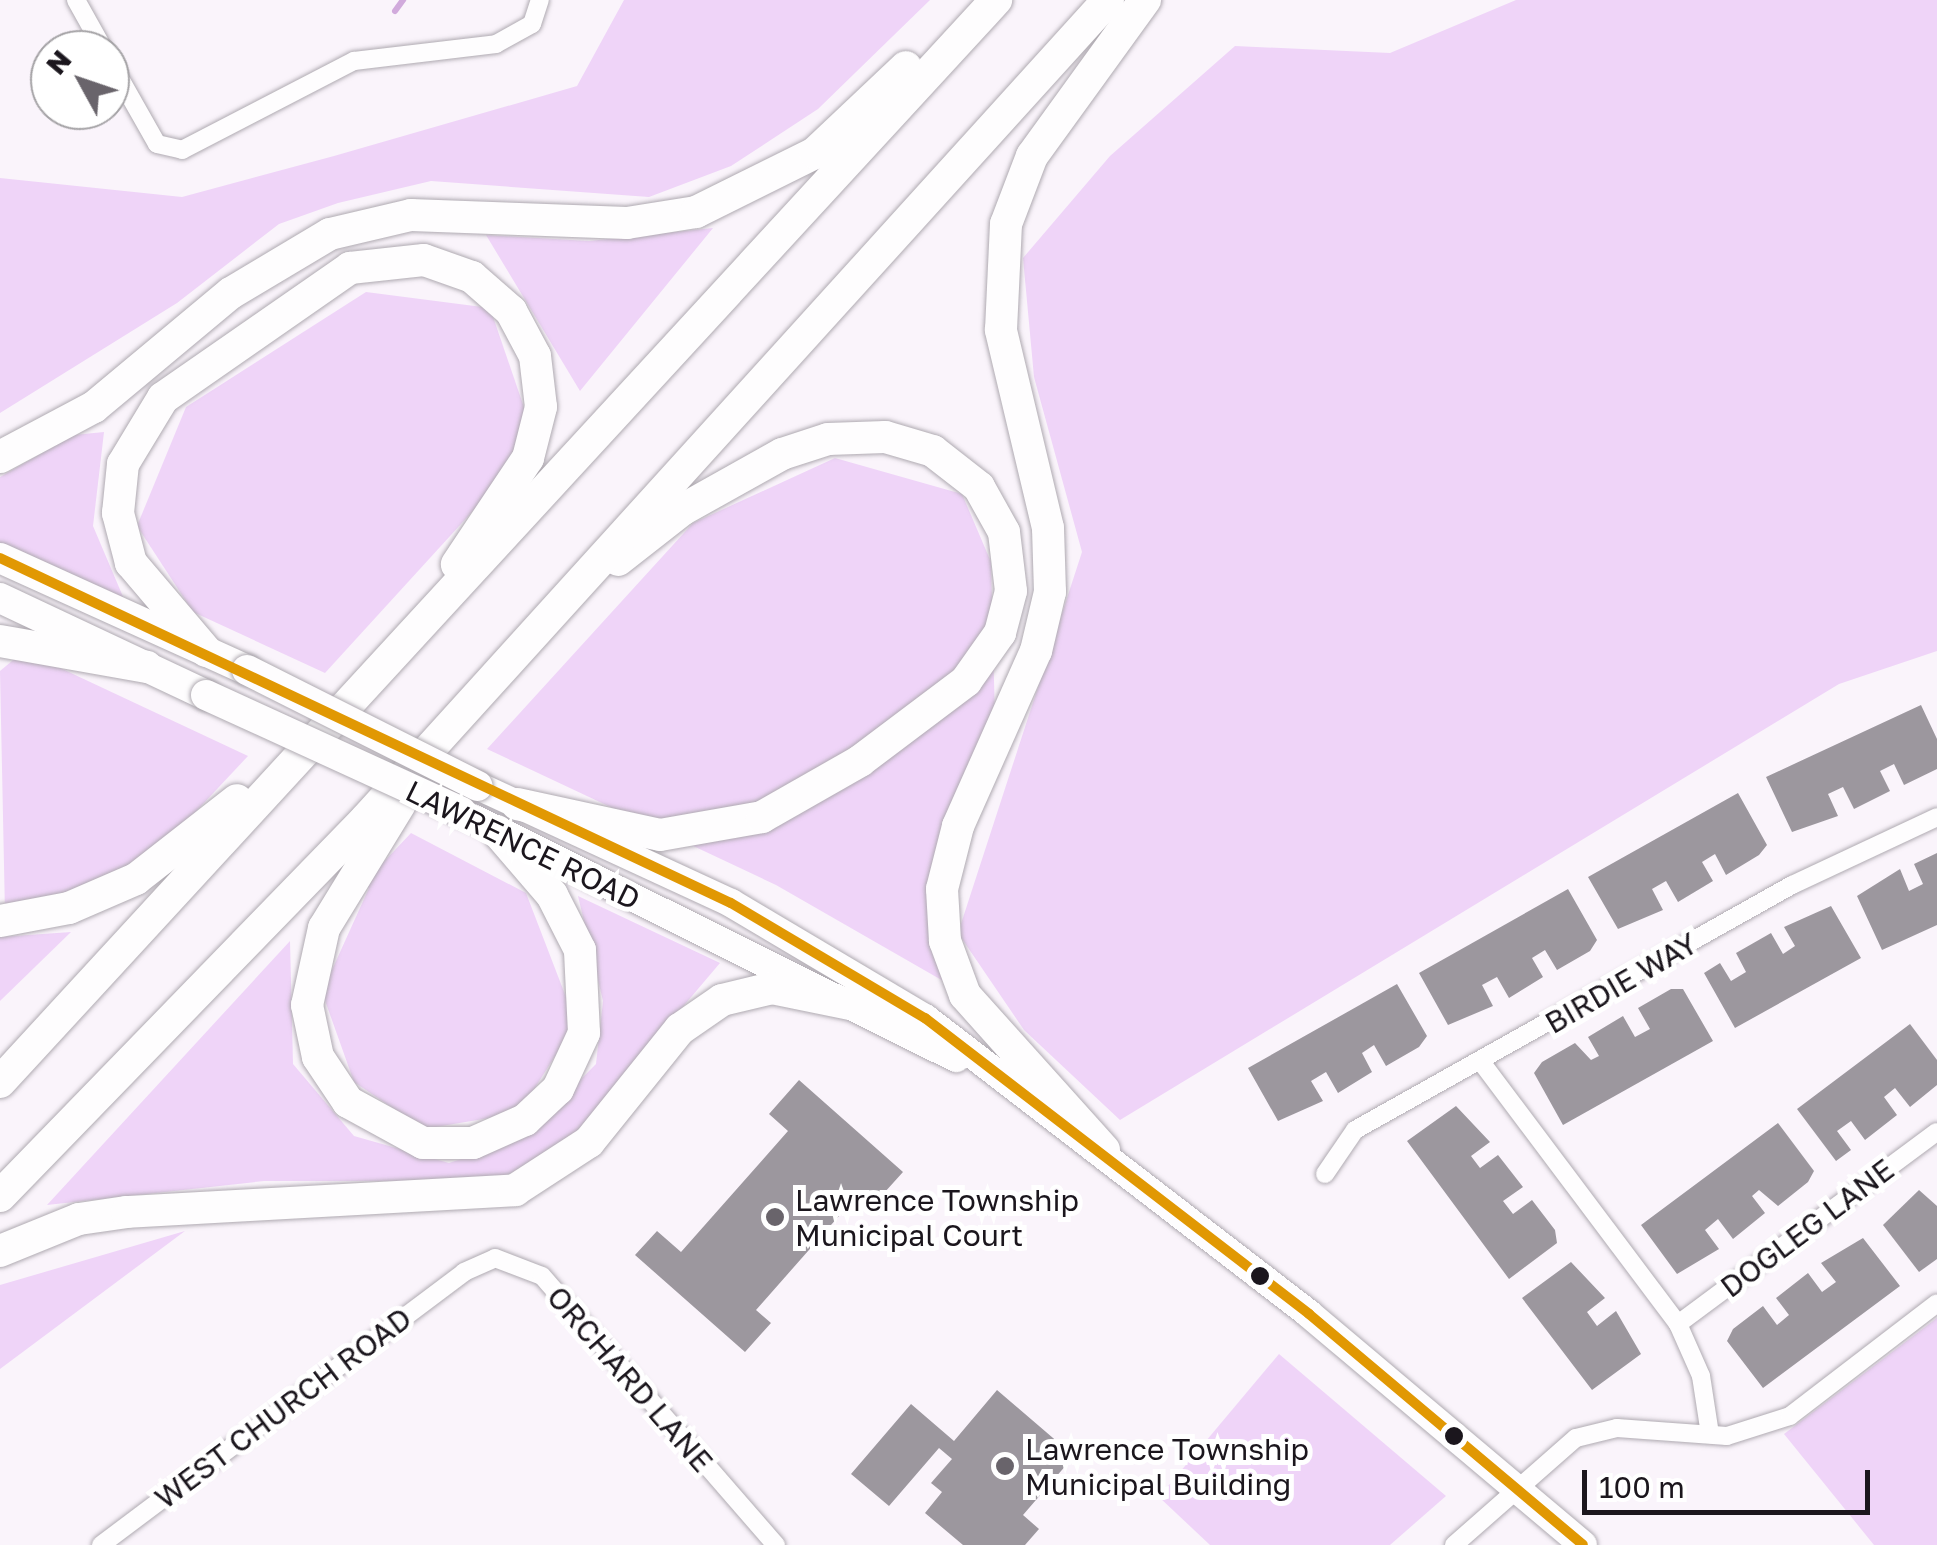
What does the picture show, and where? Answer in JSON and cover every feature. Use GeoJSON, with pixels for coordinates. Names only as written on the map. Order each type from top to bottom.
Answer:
{"type":"FeatureCollection","features":[{"type":"Feature","properties":{"kind":"highway"},"geometry":{"type":"LineString","coordinates":[[0,457],[94,407],[231,292],[330,234],[456,212],[650,222],[740,196],[851,123],[973,0]]}},
{"type":"Feature","properties":{"kind":"highway"},"geometry":{"type":"LineString","coordinates":[[0,1082],[996,0]]}},
{"type":"Feature","properties":{"kind":"highway"},"geometry":{"type":"LineString","coordinates":[[0,1196],[440,735],[1108,0]]}},
{"type":"Feature","properties":{"kind":"highway"},"geometry":{"type":"LineString","coordinates":[[1104,1150],[965,995],[945,940],[942,888],[958,826],[1036,651],[1050,592],[1048,528],[1001,330],[1006,224],[1032,156],[1145,0]]}},
{"type":"Feature","properties":{"kind":"highway"},"geometry":{"type":"LineString","coordinates":[[206,650],[144,586],[122,538],[118,488],[132,439],[163,398],[320,283],[376,260],[424,260],[472,277],[511,311],[535,356],[541,406],[519,474],[386,666]]}},
{"type":"Feature","properties":{"kind":"highway"},"geometry":{"type":"LineString","coordinates":[[494,675],[682,510],[818,441],[885,437],[933,451],[979,487],[1006,540],[1007,612],[976,670],[904,731],[784,806],[672,835],[517,804]]}},
{"type":"Feature","properties":{"kind":"highway","name":"LAWRENCE ROAD"},"geometry":{"type":"LineString","coordinates":[[0,558],[247,670],[470,799]]}},
{"type":"Feature","properties":{"kind":"highway","name":"LAWRENCE ROAD"},"geometry":{"type":"LineString","coordinates":[[0,598],[206,696],[470,799]]}},
{"type":"Feature","properties":{"kind":"highway"},"geometry":{"type":"LineString","coordinates":[[0,642],[148,667]]}},
{"type":"Feature","properties":{"kind":"highway"},"geometry":{"type":"LineString","coordinates":[[0,922],[69,908],[136,879],[323,734]]}},
{"type":"Feature","properties":{"kind":"highway"},"geometry":{"type":"LineString","coordinates":[[440,735],[324,928],[307,1005],[318,1057],[348,1102],[423,1144],[473,1143],[525,1120],[558,1089],[584,1033],[580,950],[552,895],[496,831]]}},
{"type":"Feature","properties":{"kind":"highway"},"geometry":{"type":"LineString","coordinates":[[0,1251],[79,1219],[128,1212],[515,1190],[590,1142],[680,1029],[722,1000],[772,988],[854,1005]]}},
{"type":"Feature","properties":{"kind":"main road","name":"LAWRENCE ROAD"},"geometry":{"type":"LineString","coordinates":[[470,799],[496,831],[854,1005],[1041,1104]]}},
{"type":"Feature","properties":{"kind":"main road","name":"LAWRENCE ROAD"},"geometry":{"type":"LineString","coordinates":[[470,799],[517,804],[747,912],[925,1018],[1104,1150],[1583,1545]]}},
{"type":"Feature","properties":{"kind":"street"},"geometry":{"type":"LineString","coordinates":[[76,0],[93,30]]}},
{"type":"Feature","properties":{"kind":"street"},"geometry":{"type":"LineString","coordinates":[[130,96],[157,144],[182,150],[354,61],[496,44],[532,24],[540,0]]}},
{"type":"Feature","properties":{"kind":"street","name":"BIRDIE WAY"},"geometry":{"type":"LineString","coordinates":[[1325,1174],[1354,1130],[1482,1063],[1792,884],[1937,817]]}},
{"type":"Feature","properties":{"kind":"street"},"geometry":{"type":"LineString","coordinates":[[1482,1063],[1678,1324],[1701,1376],[1710,1434]]}},
{"type":"Feature","properties":{"kind":"street","name":"DOGLEG LANE"},"geometry":{"type":"LineString","coordinates":[[1678,1324],[1937,1132]]}},
{"type":"Feature","properties":{"kind":"street","name":"ORCHARD LANE"},"geometry":{"type":"LineString","coordinates":[[464,1272],[513,1259],[542,1276],[764,1542]]}},
{"type":"Feature","properties":{"kind":"street","name":"WEST CHURCH ROAD"},"geometry":{"type":"LineString","coordinates":[[107,1543],[464,1272]]}},
{"type":"Feature","properties":{"kind":"street"},"geometry":{"type":"LineString","coordinates":[[1454,1545],[1554,1450],[1597,1430],[1710,1434],[1790,1416],[1937,1303]]}},
{"type":"Feature","properties":{"kind":"shaded area"},"geometry":{"type":"Polygon","coordinates":[[[624,0],[930,0],[818,109],[731,166],[649,197],[431,181],[338,203],[279,224],[177,303],[0,413],[0,178],[182,197],[334,156],[577,86],[624,0]]]}},
{"type":"Feature","properties":{"kind":"shaded area"},"geometry":{"type":"Polygon","coordinates":[[[1516,0],[1937,0],[1937,651],[1839,684],[1120,1120],[1024,1030],[958,933],[1082,552],[1034,377],[1023,258],[1110,156],[1235,46],[1390,53],[1516,0]]]}},
{"type":"Feature","properties":{"kind":"shaded area"},"geometry":{"type":"Polygon","coordinates":[[[713,228],[580,391],[486,235],[589,241],[713,228]]]}},
{"type":"Feature","properties":{"kind":"shaded area"},"geometry":{"type":"Polygon","coordinates":[[[366,292],[490,308],[529,422],[524,455],[325,673],[193,612],[137,526],[186,407],[366,292]]]}},
{"type":"Feature","properties":{"kind":"shaded area"},"geometry":{"type":"Polygon","coordinates":[[[104,432],[93,526],[124,599],[0,543],[0,477],[74,435],[104,432]]]}},
{"type":"Feature","properties":{"kind":"shaded area"},"geometry":{"type":"Polygon","coordinates":[[[835,458],[962,494],[991,562],[995,719],[930,879],[945,982],[776,885],[487,749],[693,523],[835,458]]]}},
{"type":"Feature","properties":{"kind":"shaded area"},"geometry":{"type":"Polygon","coordinates":[[[24,651],[248,756],[144,867],[5,913],[0,671],[24,651]]]}},
{"type":"Feature","properties":{"kind":"shaded area"},"geometry":{"type":"Polygon","coordinates":[[[411,833],[526,893],[576,1023],[519,1113],[424,1129],[354,1082],[322,992],[369,888],[361,886],[411,833]]]}},
{"type":"Feature","properties":{"kind":"shaded area"},"geometry":{"type":"Polygon","coordinates":[[[578,896],[720,963],[564,1147],[495,1181],[264,1181],[47,1205],[290,941],[293,1064],[354,1136],[449,1163],[522,1139],[596,1064],[603,1001],[578,896]]]}},
{"type":"Feature","properties":{"kind":"shaded area"},"geometry":{"type":"Polygon","coordinates":[[[71,932],[0,1001],[0,937],[71,932]]]}},
{"type":"Feature","properties":{"kind":"shaded area"},"geometry":{"type":"Polygon","coordinates":[[[185,1231],[0,1369],[0,1285],[185,1231]]]}},
{"type":"Feature","properties":{"kind":"shaded area"},"geometry":{"type":"Polygon","coordinates":[[[1937,1318],[1937,1545],[1874,1545],[1784,1434],[1937,1318]]]}},
{"type":"Feature","properties":{"kind":"shaded area"},"geometry":{"type":"Polygon","coordinates":[[[1279,1354],[1446,1496],[1390,1545],[1210,1545],[1159,1497],[1279,1354]]]}},
{"type":"Feature","properties":{"kind":"building"},"geometry":{"type":"Polygon","coordinates":[[[1921,705],[1937,739],[1937,769],[1904,785],[1894,764],[1880,771],[1890,791],[1854,809],[1843,787],[1828,794],[1838,816],[1792,832],[1766,777],[1921,705]]]}},
{"type":"Feature","properties":{"kind":"building"},"geometry":{"type":"Polygon","coordinates":[[[1738,793],[1767,845],[1759,855],[1726,875],[1715,854],[1702,862],[1713,881],[1678,902],[1666,881],[1652,889],[1663,910],[1618,929],[1588,877],[1738,793]]]}},
{"type":"Feature","properties":{"kind":"building"},"geometry":{"type":"Polygon","coordinates":[[[1937,853],[1937,925],[1882,950],[1857,896],[1900,869],[1909,891],[1923,884],[1914,864],[1937,853]]]}},
{"type":"Feature","properties":{"kind":"building"},"geometry":{"type":"Polygon","coordinates":[[[1568,889],[1597,940],[1590,951],[1557,970],[1545,950],[1532,958],[1543,977],[1509,998],[1497,977],[1482,985],[1493,1006],[1448,1025],[1419,973],[1568,889]]]}},
{"type":"Feature","properties":{"kind":"building"},"geometry":{"type":"Polygon","coordinates":[[[1831,906],[1861,958],[1735,1028],[1704,973],[1720,963],[1731,981],[1746,972],[1736,953],[1771,933],[1783,954],[1795,946],[1784,927],[1831,906]]]}},
{"type":"Feature","properties":{"kind":"building"},"geometry":{"type":"Polygon","coordinates":[[[1397,984],[1427,1036],[1419,1047],[1386,1066],[1374,1045],[1362,1053],[1372,1072],[1338,1093],[1326,1072],[1311,1081],[1323,1101],[1278,1121],[1248,1068],[1397,984]]]}},
{"type":"Feature","properties":{"kind":"building"},"geometry":{"type":"Polygon","coordinates":[[[1671,989],[1683,989],[1713,1041],[1563,1125],[1534,1073],[1542,1062],[1575,1043],[1591,1060],[1599,1056],[1588,1037],[1623,1016],[1635,1037],[1650,1029],[1638,1008],[1671,989]]]}},
{"type":"Feature","properties":{"kind":"building"},"geometry":{"type":"Polygon","coordinates":[[[1910,1024],[1937,1060],[1937,1085],[1910,1107],[1895,1088],[1884,1097],[1897,1115],[1865,1140],[1851,1121],[1837,1131],[1851,1150],[1836,1161],[1797,1109],[1910,1024]]]}},
{"type":"Feature","properties":{"kind":"building","name":"Lawrence Township Municipal Court"},"geometry":{"type":"Polygon","coordinates":[[[799,1080],[903,1172],[875,1203],[861,1191],[756,1310],[771,1323],[745,1352],[635,1255],[657,1231],[681,1252],[788,1131],[769,1114],[799,1080]]]}},
{"type":"Feature","properties":{"kind":"building"},"geometry":{"type":"Polygon","coordinates":[[[1456,1106],[1490,1142],[1471,1156],[1480,1168],[1498,1155],[1523,1187],[1503,1201],[1513,1214],[1532,1200],[1555,1230],[1557,1243],[1509,1279],[1407,1141],[1456,1106]]]}},
{"type":"Feature","properties":{"kind":"building"},"geometry":{"type":"Polygon","coordinates":[[[1778,1123],[1814,1171],[1808,1182],[1778,1206],[1759,1190],[1752,1196],[1765,1213],[1733,1239],[1718,1219],[1705,1230],[1719,1249],[1677,1274],[1641,1225],[1778,1123]]]}},
{"type":"Feature","properties":{"kind":"building"},"geometry":{"type":"Polygon","coordinates":[[[1919,1190],[1937,1206],[1937,1259],[1919,1272],[1883,1225],[1919,1190]]]}},
{"type":"Feature","properties":{"kind":"building"},"geometry":{"type":"Polygon","coordinates":[[[1863,1238],[1900,1286],[1763,1388],[1727,1341],[1733,1329],[1763,1306],[1777,1325],[1789,1315],[1776,1298],[1808,1273],[1822,1292],[1836,1282],[1821,1263],[1863,1238]]]}},
{"type":"Feature","properties":{"kind":"building"},"geometry":{"type":"Polygon","coordinates":[[[1571,1262],[1605,1298],[1587,1312],[1597,1326],[1616,1311],[1641,1354],[1592,1390],[1522,1298],[1571,1262]]]}},
{"type":"Feature","properties":{"kind":"building","name":"Lawrence Township Municipal Building"},"geometry":{"type":"Polygon","coordinates":[[[997,1390],[1074,1456],[1023,1515],[1039,1529],[1025,1545],[963,1545],[925,1513],[942,1492],[931,1483],[952,1459],[939,1448],[889,1506],[851,1474],[911,1404],[954,1441],[997,1390]]]}},
{"type":"Feature","properties":{"kind":"waterway"},"geometry":{"type":"LineString","coordinates":[[395,11],[403,0]]}},
{"type":"Feature","properties":{"kind":"transit line"},"geometry":{"type":"LineString","coordinates":[[0,558],[731,903],[925,1018],[1309,1314],[1583,1545]]}},
{"type":"Feature","properties":{"kind":"place","name":"Lawrence Township Municipal Court"},"geometry":{"type":"Point","coordinates":[775,1217]}},
{"type":"Feature","properties":{"kind":"place","name":"Lawrence Township Municipal Building"},"geometry":{"type":"Point","coordinates":[1005,1466]}}]}
